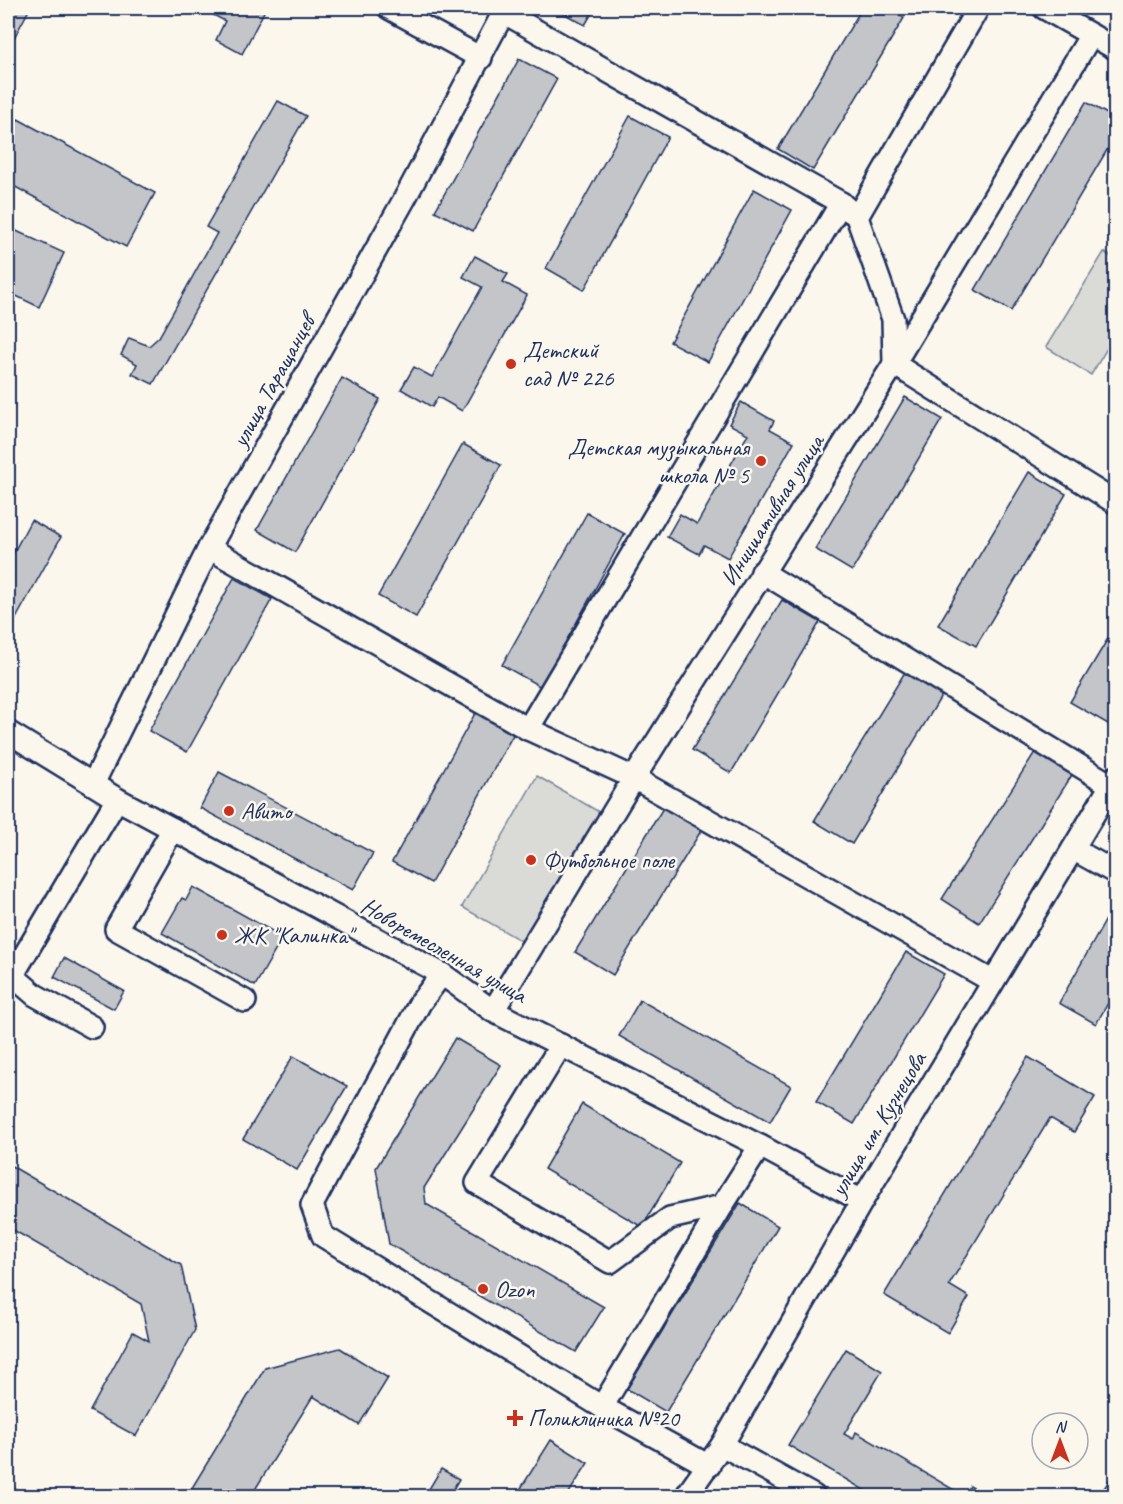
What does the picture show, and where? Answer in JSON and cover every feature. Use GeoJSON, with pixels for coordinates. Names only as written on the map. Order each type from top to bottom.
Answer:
{"type":"FeatureCollection","features":[{"type":"Feature","properties":{"kind":"street"},"geometry":{"type":"LineString","coordinates":[[528,729],[849,210],[978,8]]}},
{"type":"Feature","properties":{"kind":"street"},"geometry":{"type":"LineString","coordinates":[[1044,8],[1116,49]]}},
{"type":"Feature","properties":{"kind":"street"},"geometry":{"type":"LineString","coordinates":[[505,10],[849,210],[893,319],[894,364],[1116,503]]}},
{"type":"Feature","properties":{"kind":"street","name":"улица Таращанцев"},"geometry":{"type":"LineString","coordinates":[[93,784],[209,548],[481,58],[505,10]]}},
{"type":"Feature","properties":{"kind":"street"},"geometry":{"type":"LineString","coordinates":[[403,11],[481,58]]}},
{"type":"Feature","properties":{"kind":"street","name":"Инициативная улица"},"geometry":{"type":"LineString","coordinates":[[493,1011],[634,777],[894,364],[1091,35]]}},
{"type":"Feature","properties":{"kind":"street"},"geometry":{"type":"LineString","coordinates":[[209,548],[528,729],[634,777],[992,981]]}},
{"type":"Feature","properties":{"kind":"street"},"geometry":{"type":"LineString","coordinates":[[762,572],[1113,781]]}},
{"type":"Feature","properties":{"kind":"street","name":"Новоремесленная улица"},"geometry":{"type":"LineString","coordinates":[[8,732],[117,799],[442,974],[493,1011],[760,1146],[862,1202]]}},
{"type":"Feature","properties":{"kind":"street","name":"улица им. Кузнецова"},"geometry":{"type":"LineString","coordinates":[[686,1497],[722,1445],[992,981],[1113,781]]}},
{"type":"Feature","properties":{"kind":"street"},"geometry":{"type":"LineString","coordinates":[[92,1027],[10,980],[117,799]]}},
{"type":"Feature","properties":{"kind":"street"},"geometry":{"type":"LineString","coordinates":[[173,829],[116,929],[245,1001]]}},
{"type":"Feature","properties":{"kind":"street"},"geometry":{"type":"LineString","coordinates":[[1073,849],[1116,873]]}},
{"type":"Feature","properties":{"kind":"street"},"geometry":{"type":"LineString","coordinates":[[442,974],[420,1004],[312,1205],[323,1236],[602,1407],[709,1466]]}},
{"type":"Feature","properties":{"kind":"street"},"geometry":{"type":"LineString","coordinates":[[561,1045],[477,1183],[610,1262],[670,1218],[722,1206]]}},
{"type":"Feature","properties":{"kind":"street"},"geometry":{"type":"LineString","coordinates":[[602,1407],[760,1146]]}},
{"type":"Feature","properties":{"kind":"street"},"geometry":{"type":"LineString","coordinates":[[722,1445],[814,1497]]}},
{"type":"Feature","properties":{"kind":"shaded area"},"geometry":{"type":"Polygon","coordinates":[[[1104,252],[1115,259],[1115,335],[1091,375],[1046,347],[1104,252]]]}},
{"type":"Feature","properties":{"kind":"shaded area","name":"Футбольное поле"},"geometry":{"type":"Polygon","coordinates":[[[537,776],[601,813],[525,943],[462,907],[537,776]]]}},
{"type":"Feature","properties":{"kind":"building"},"geometry":{"type":"Polygon","coordinates":[[[8,8],[30,8],[8,49],[8,8]]]}},
{"type":"Feature","properties":{"kind":"building"},"geometry":{"type":"Polygon","coordinates":[[[200,8],[266,8],[242,54],[216,40],[225,21],[200,8]]]}},
{"type":"Feature","properties":{"kind":"building"},"geometry":{"type":"Polygon","coordinates":[[[554,8],[595,8],[585,25],[554,8]]]}},
{"type":"Feature","properties":{"kind":"building"},"geometry":{"type":"Polygon","coordinates":[[[862,8],[886,8],[904,18],[813,170],[778,149],[862,8]]]}},
{"type":"Feature","properties":{"kind":"building"},"geometry":{"type":"Polygon","coordinates":[[[519,59],[557,79],[473,231],[435,211],[519,59]]]}},
{"type":"Feature","properties":{"kind":"building"},"geometry":{"type":"Polygon","coordinates":[[[278,101],[306,116],[153,384],[132,374],[137,364],[121,355],[129,338],[149,346],[159,337],[217,233],[206,227],[278,101]]]}},
{"type":"Feature","properties":{"kind":"building"},"geometry":{"type":"Polygon","coordinates":[[[1086,102],[1116,119],[1116,135],[1011,311],[975,290],[1086,102]]]}},
{"type":"Feature","properties":{"kind":"building"},"geometry":{"type":"Polygon","coordinates":[[[630,116],[668,137],[584,290],[546,268],[630,116]]]}},
{"type":"Feature","properties":{"kind":"building"},"geometry":{"type":"Polygon","coordinates":[[[18,119],[155,193],[126,247],[8,183],[8,139],[18,119]]]}},
{"type":"Feature","properties":{"kind":"building"},"geometry":{"type":"Polygon","coordinates":[[[754,189],[792,210],[708,362],[670,342],[754,189]]]}},
{"type":"Feature","properties":{"kind":"building"},"geometry":{"type":"Polygon","coordinates":[[[12,229],[64,253],[39,307],[8,292],[8,240],[12,229]]]}},
{"type":"Feature","properties":{"kind":"building"},"geometry":{"type":"Polygon","coordinates":[[[475,256],[508,274],[503,282],[527,295],[462,411],[438,397],[432,407],[401,389],[414,367],[432,377],[482,287],[463,277],[475,256]]]}},
{"type":"Feature","properties":{"kind":"building"},"geometry":{"type":"Polygon","coordinates":[[[342,378],[380,399],[295,552],[257,530],[342,378]]]}},
{"type":"Feature","properties":{"kind":"building"},"geometry":{"type":"Polygon","coordinates":[[[905,397],[942,419],[852,571],[815,549],[905,397]]]}},
{"type":"Feature","properties":{"kind":"building"},"geometry":{"type":"Polygon","coordinates":[[[741,402],[774,421],[770,429],[794,442],[728,558],[704,545],[699,554],[667,537],[680,514],[697,524],[748,434],[729,424],[741,402]]]}},
{"type":"Feature","properties":{"kind":"building"},"geometry":{"type":"Polygon","coordinates":[[[463,444],[501,465],[416,617],[378,596],[463,444]]]}},
{"type":"Feature","properties":{"kind":"building"},"geometry":{"type":"Polygon","coordinates":[[[1029,472],[1066,494],[976,646],[938,625],[1029,472]]]}},
{"type":"Feature","properties":{"kind":"building"},"geometry":{"type":"Polygon","coordinates":[[[587,513],[625,534],[541,687],[502,665],[587,513]]]}},
{"type":"Feature","properties":{"kind":"building"},"geometry":{"type":"Polygon","coordinates":[[[31,520],[61,537],[8,633],[8,585],[13,576],[8,573],[8,563],[31,520]]]}},
{"type":"Feature","properties":{"kind":"building"},"geometry":{"type":"Polygon","coordinates":[[[234,578],[272,599],[187,752],[149,731],[234,578]]]}},
{"type":"Feature","properties":{"kind":"building"},"geometry":{"type":"Polygon","coordinates":[[[782,600],[820,622],[731,773],[692,750],[782,600]]]}},
{"type":"Feature","properties":{"kind":"building"},"geometry":{"type":"Polygon","coordinates":[[[1116,625],[1116,711],[1108,724],[1070,702],[1116,625]]]}},
{"type":"Feature","properties":{"kind":"building"},"geometry":{"type":"Polygon","coordinates":[[[905,672],[942,695],[852,844],[814,821],[905,672]]]}},
{"type":"Feature","properties":{"kind":"building"},"geometry":{"type":"Polygon","coordinates":[[[477,710],[515,731],[431,883],[392,862],[477,710]]]}},
{"type":"Feature","properties":{"kind":"building"},"geometry":{"type":"Polygon","coordinates":[[[1035,752],[1072,775],[979,923],[942,899],[1035,752]]]}},
{"type":"Feature","properties":{"kind":"building"},"geometry":{"type":"Polygon","coordinates":[[[219,772],[373,853],[353,890],[200,808],[219,772]]]}},
{"type":"Feature","properties":{"kind":"building"},"geometry":{"type":"Polygon","coordinates":[[[666,803],[704,826],[613,975],[575,952],[666,803]]]}},
{"type":"Feature","properties":{"kind":"building","name":"ЖК \"Калинка\""},"geometry":{"type":"Polygon","coordinates":[[[193,887],[283,937],[255,986],[162,933],[182,898],[186,900],[193,887]]]}},
{"type":"Feature","properties":{"kind":"building"},"geometry":{"type":"Polygon","coordinates":[[[1112,909],[1116,911],[1116,989],[1096,1024],[1059,1003],[1112,909]]]}},
{"type":"Feature","properties":{"kind":"building"},"geometry":{"type":"Polygon","coordinates":[[[906,952],[944,974],[854,1124],[816,1102],[906,952]]]}},
{"type":"Feature","properties":{"kind":"building"},"geometry":{"type":"Polygon","coordinates":[[[64,958],[124,991],[114,1009],[54,977],[64,958]]]}},
{"type":"Feature","properties":{"kind":"building"},"geometry":{"type":"Polygon","coordinates":[[[640,1000],[791,1086],[770,1122],[619,1036],[640,1000]]]}},
{"type":"Feature","properties":{"kind":"building"},"geometry":{"type":"Polygon","coordinates":[[[455,1038],[501,1065],[424,1188],[426,1204],[604,1307],[576,1352],[389,1244],[376,1168],[455,1038]]]}},
{"type":"Feature","properties":{"kind":"building"},"geometry":{"type":"Polygon","coordinates":[[[293,1056],[347,1086],[297,1170],[243,1139],[293,1056]]]}},
{"type":"Feature","properties":{"kind":"building"},"geometry":{"type":"Polygon","coordinates":[[[1028,1057],[1095,1097],[1074,1132],[1050,1118],[949,1285],[969,1297],[948,1333],[884,1295],[1028,1057]]]}},
{"type":"Feature","properties":{"kind":"building"},"geometry":{"type":"Polygon","coordinates":[[[582,1104],[680,1163],[642,1227],[544,1169],[582,1104]]]}},
{"type":"Feature","properties":{"kind":"building"},"geometry":{"type":"Polygon","coordinates":[[[8,1164],[181,1265],[195,1330],[136,1436],[90,1411],[133,1332],[149,1341],[141,1304],[8,1227],[8,1164]]]}},
{"type":"Feature","properties":{"kind":"building"},"geometry":{"type":"Polygon","coordinates":[[[740,1203],[778,1226],[666,1412],[627,1389],[740,1203]]]}},
{"type":"Feature","properties":{"kind":"building"},"geometry":{"type":"Polygon","coordinates":[[[340,1348],[388,1378],[359,1425],[313,1396],[251,1496],[187,1496],[265,1368],[340,1348]]]}},
{"type":"Feature","properties":{"kind":"building"},"geometry":{"type":"Polygon","coordinates":[[[846,1349],[882,1371],[844,1434],[853,1439],[856,1432],[964,1496],[874,1496],[788,1445],[846,1349]]]}},
{"type":"Feature","properties":{"kind":"building"},"geometry":{"type":"Polygon","coordinates":[[[551,1440],[588,1463],[567,1496],[516,1496],[551,1440]]]}},
{"type":"Feature","properties":{"kind":"building"},"geometry":{"type":"Polygon","coordinates":[[[441,1469],[459,1479],[449,1496],[441,1496],[429,1489],[441,1469]]]}},
{"type":"Feature","properties":{"kind":"building"},"geometry":{"type":"Polygon","coordinates":[[[1116,1470],[1116,1496],[1099,1496],[1116,1470]]]}},
{"type":"Feature","properties":{"kind":"building"},"geometry":{"type":"Polygon","coordinates":[[[8,1484],[24,1494],[29,1496],[8,1496],[8,1484]]]}},
{"type":"Feature","properties":{"kind":"building"},"geometry":{"type":"Polygon","coordinates":[[[970,1486],[987,1496],[964,1496],[970,1486]]]}},
{"type":"Feature","properties":{"kind":"place","name":"Детский сад № 226"},"geometry":{"type":"Point","coordinates":[511,364]}},
{"type":"Feature","properties":{"kind":"place","name":"Детская музыкальная школа № 5"},"geometry":{"type":"Point","coordinates":[761,461]}},
{"type":"Feature","properties":{"kind":"place","name":"Авито"},"geometry":{"type":"Point","coordinates":[229,811]}},
{"type":"Feature","properties":{"kind":"place","name":"Футбольное поле"},"geometry":{"type":"Point","coordinates":[531,860]}},
{"type":"Feature","properties":{"kind":"place","name":"ЖК \"Калинка\""},"geometry":{"type":"Point","coordinates":[222,935]}},
{"type":"Feature","properties":{"kind":"place","name":"Ozon"},"geometry":{"type":"Point","coordinates":[483,1289]}},
{"type":"Feature","properties":{"kind":"place","name":"Поликлиника №20"},"geometry":{"type":"Point","coordinates":[515,1418]}}]}
